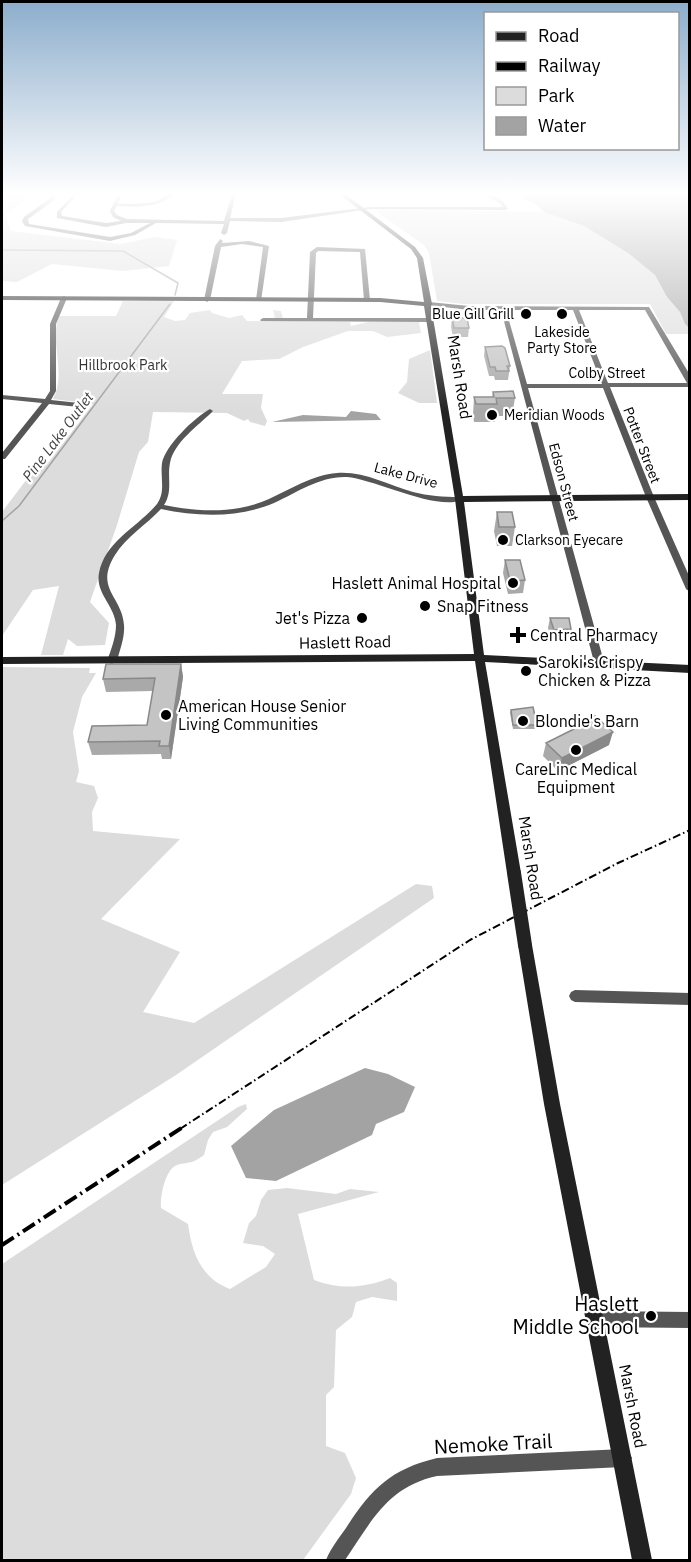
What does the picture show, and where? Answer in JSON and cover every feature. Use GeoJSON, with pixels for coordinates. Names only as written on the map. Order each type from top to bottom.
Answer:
{"type":"FeatureCollection","features":[{"type":"Feature","properties":{"kind":"main road","name":"Marsh Road"},"geometry":{"type":"LineString","coordinates":[[420,267],[429,304],[459,499],[480,657],[552,1104],[642,1560]]}},
{"type":"Feature","properties":{"kind":"main road"},"geometry":{"type":"LineString","coordinates":[[2,298],[367,300],[429,304]]}},
{"type":"Feature","properties":{"kind":"main road","name":"Lake Drive"},"geometry":{"type":"LineString","coordinates":[[459,499],[690,497]]}},
{"type":"Feature","properties":{"kind":"main road","name":"Haslett Road"},"geometry":{"type":"LineString","coordinates":[[2,662],[480,657],[690,669]]}},
{"type":"Feature","properties":{"kind":"street"},"geometry":{"type":"LineString","coordinates":[[207,300],[214,267]]}},
{"type":"Feature","properties":{"kind":"street"},"geometry":{"type":"LineString","coordinates":[[259,300],[263,267]]}},
{"type":"Feature","properties":{"kind":"street"},"geometry":{"type":"LineString","coordinates":[[310,320],[312,267]]}},
{"type":"Feature","properties":{"kind":"street"},"geometry":{"type":"LineString","coordinates":[[365,267],[367,300]]}},
{"type":"Feature","properties":{"kind":"street"},"geometry":{"type":"LineString","coordinates":[[2,457],[47,402],[54,383],[53,324],[64,298]]}},
{"type":"Feature","properties":{"kind":"street"},"geometry":{"type":"LineString","coordinates":[[429,304],[454,308],[642,307],[650,309],[690,383]]}},
{"type":"Feature","properties":{"kind":"street","name":"Edson Street"},"geometry":{"type":"LineString","coordinates":[[503,308],[599,662]]}},
{"type":"Feature","properties":{"kind":"street","name":"Potter Street"},"geometry":{"type":"LineString","coordinates":[[575,308],[650,497],[690,589]]}},
{"type":"Feature","properties":{"kind":"street"},"geometry":{"type":"LineString","coordinates":[[263,320],[431,320]]}},
{"type":"Feature","properties":{"kind":"street","name":"Colby Street"},"geometry":{"type":"LineString","coordinates":[[524,386],[690,383]]}},
{"type":"Feature","properties":{"kind":"street"},"geometry":{"type":"LineString","coordinates":[[2,397],[79,405]]}},
{"type":"Feature","properties":{"kind":"street"},"geometry":{"type":"LineString","coordinates":[[112,661],[120,626],[118,617],[103,588],[104,567],[117,547],[159,506],[167,492],[166,467],[169,456],[210,411]]}},
{"type":"Feature","properties":{"kind":"street","name":"Lake Drive"},"geometry":{"type":"LineString","coordinates":[[159,506],[199,513],[234,511],[268,502],[324,477],[340,475],[358,477],[418,496],[459,499]]}},
{"type":"Feature","properties":{"kind":"street"},"geometry":{"type":"LineString","coordinates":[[575,996],[690,999]]}},
{"type":"Feature","properties":{"kind":"street"},"geometry":{"type":"LineString","coordinates":[[596,1319],[690,1320]]}},
{"type":"Feature","properties":{"kind":"street","name":"Nemoke Trail"},"geometry":{"type":"LineString","coordinates":[[340,1558],[382,1492],[395,1482],[417,1471],[437,1467],[623,1458]]}},
{"type":"Feature","properties":{"kind":"green space"},"geometry":{"type":"Polygon","coordinates":[[[2,267],[46,267],[17,282],[2,281],[2,267]]]}},
{"type":"Feature","properties":{"kind":"green space"},"geometry":{"type":"Polygon","coordinates":[[[81,267],[161,267],[123,271],[81,267]]]}},
{"type":"Feature","properties":{"kind":"green space"},"geometry":{"type":"Polygon","coordinates":[[[431,267],[645,267],[655,275],[667,297],[680,312],[689,328],[689,334],[666,334],[650,304],[464,304],[437,301],[431,267]]]}},
{"type":"Feature","properties":{"kind":"green space","name":"Hillbrook Park"},"geometry":{"type":"Polygon","coordinates":[[[123,301],[174,301],[164,317],[175,321],[185,320],[190,313],[210,310],[212,313],[229,318],[242,315],[247,321],[261,321],[275,318],[273,310],[281,311],[283,318],[296,321],[350,322],[351,326],[368,322],[419,322],[421,333],[387,337],[373,331],[348,331],[303,347],[279,359],[242,361],[222,394],[263,394],[261,408],[267,421],[265,426],[250,422],[248,419],[244,421],[227,413],[153,412],[148,442],[139,452],[90,602],[109,623],[105,645],[77,646],[68,639],[63,655],[41,655],[59,586],[33,590],[2,636],[2,512],[36,467],[48,463],[93,404],[53,399],[58,379],[56,326],[59,316],[116,316],[123,301]]]}},
{"type":"Feature","properties":{"kind":"green space"},"geometry":{"type":"Polygon","coordinates":[[[430,350],[437,403],[419,403],[398,393],[407,382],[409,359],[430,350]]]}},
{"type":"Feature","properties":{"kind":"green space"},"geometry":{"type":"Polygon","coordinates":[[[2,667],[90,668],[89,673],[96,673],[82,697],[73,732],[79,771],[76,782],[94,786],[98,798],[92,812],[93,831],[180,839],[101,919],[180,952],[143,1012],[194,1023],[416,884],[432,886],[434,898],[176,1075],[2,1185],[2,667]]]}},
{"type":"Feature","properties":{"kind":"green space"},"geometry":{"type":"Polygon","coordinates":[[[246,1104],[247,1109],[227,1127],[213,1132],[204,1155],[193,1162],[177,1165],[169,1172],[162,1191],[161,1208],[188,1224],[195,1254],[205,1271],[230,1289],[266,1267],[275,1254],[263,1246],[243,1243],[249,1223],[256,1216],[261,1200],[268,1190],[287,1188],[336,1194],[350,1189],[379,1192],[298,1214],[314,1280],[343,1286],[362,1286],[390,1278],[397,1283],[397,1301],[372,1297],[356,1302],[352,1317],[336,1330],[334,1387],[326,1395],[326,1446],[345,1453],[356,1478],[351,1494],[303,1560],[2,1560],[2,1264],[238,1107],[246,1104]]]}},
{"type":"Feature","properties":{"kind":"water"},"geometry":{"type":"Polygon","coordinates":[[[645,267],[689,267],[689,328],[680,312],[667,297],[655,275],[645,267]]]}},
{"type":"Feature","properties":{"kind":"water"},"geometry":{"type":"Polygon","coordinates":[[[351,411],[376,414],[381,420],[272,422],[303,415],[346,417],[351,411]]]}},
{"type":"Feature","properties":{"kind":"water"},"geometry":{"type":"Polygon","coordinates":[[[365,1068],[388,1074],[415,1087],[404,1112],[376,1124],[372,1135],[276,1181],[246,1178],[231,1146],[274,1110],[365,1068]]]}},
{"type":"Feature","properties":{"kind":"building"},"geometry":{"type":"Polygon","coordinates":[[[452,318],[467,318],[469,328],[454,328],[452,318]]]}},
{"type":"Feature","properties":{"kind":"building"},"geometry":{"type":"Polygon","coordinates":[[[502,346],[505,348],[510,366],[507,366],[509,371],[496,371],[495,367],[490,367],[485,347],[502,346]]]}},
{"type":"Feature","properties":{"kind":"building"},"geometry":{"type":"Polygon","coordinates":[[[513,391],[515,398],[496,398],[497,404],[476,404],[474,397],[494,397],[493,392],[513,391]]]}},
{"type":"Feature","properties":{"kind":"building"},"geometry":{"type":"Polygon","coordinates":[[[497,512],[512,512],[515,527],[499,527],[497,512]]]}},
{"type":"Feature","properties":{"kind":"building"},"geometry":{"type":"Polygon","coordinates":[[[505,560],[520,560],[525,580],[510,581],[505,560]]]}},
{"type":"Feature","properties":{"kind":"building"},"geometry":{"type":"Polygon","coordinates":[[[550,618],[569,618],[571,629],[554,630],[550,618]]]}},
{"type":"Feature","properties":{"kind":"building"},"geometry":{"type":"Polygon","coordinates":[[[106,664],[181,664],[169,746],[159,746],[160,741],[88,742],[92,726],[147,725],[155,678],[103,679],[106,664]]]}},
{"type":"Feature","properties":{"kind":"building","name":"Blondie's Barn"},"geometry":{"type":"Polygon","coordinates":[[[533,707],[537,725],[513,725],[511,710],[533,707]]]}},
{"type":"Feature","properties":{"kind":"building"},"geometry":{"type":"Polygon","coordinates":[[[595,716],[613,732],[562,758],[546,743],[588,722],[586,720],[595,716]]]}},
{"type":"Feature","properties":{"kind":"waterway","name":"Pine Lake Outlet"},"geometry":{"type":"LineString","coordinates":[[150,267],[178,283],[175,295]]}},
{"type":"Feature","properties":{"kind":"waterway","name":"Pine Lake Outlet"},"geometry":{"type":"LineString","coordinates":[[2,521],[19,506],[170,304]]}},
{"type":"Feature","properties":{"kind":"railway"},"geometry":{"type":"LineString","coordinates":[[180,1129],[470,940],[618,863],[690,830]]}},
{"type":"Feature","properties":{"kind":"railway"},"geometry":{"type":"LineString","coordinates":[[2,1245],[183,1127]]}},
{"type":"Feature","properties":{"kind":"place","name":"Blue Gill Grill"},"geometry":{"type":"Point","coordinates":[526,314]}},
{"type":"Feature","properties":{"kind":"place","name":"Lakeside Party Store"},"geometry":{"type":"Point","coordinates":[562,314]}},
{"type":"Feature","properties":{"kind":"place","name":"Meridian Woods"},"geometry":{"type":"Point","coordinates":[492,415]}},
{"type":"Feature","properties":{"kind":"place","name":"Clarkson Eyecare"},"geometry":{"type":"Point","coordinates":[503,540]}},
{"type":"Feature","properties":{"kind":"place","name":"Haslett Animal Hospital"},"geometry":{"type":"Point","coordinates":[513,583]}},
{"type":"Feature","properties":{"kind":"place","name":"Snap Fitness"},"geometry":{"type":"Point","coordinates":[425,606]}},
{"type":"Feature","properties":{"kind":"place","name":"Jet's Pizza"},"geometry":{"type":"Point","coordinates":[362,618]}},
{"type":"Feature","properties":{"kind":"place","name":"Central Pharmacy"},"geometry":{"type":"Point","coordinates":[518,635]}},
{"type":"Feature","properties":{"kind":"place","name":"Saroki's Crispy Chicken & Pizza"},"geometry":{"type":"Point","coordinates":[526,671]}},
{"type":"Feature","properties":{"kind":"place","name":"American House Senior Living Communities"},"geometry":{"type":"Point","coordinates":[166,715]}},
{"type":"Feature","properties":{"kind":"place","name":"Blondie's Barn"},"geometry":{"type":"Point","coordinates":[523,721]}},
{"type":"Feature","properties":{"kind":"place","name":"CareLinc Medical Equipment"},"geometry":{"type":"Point","coordinates":[576,750]}},
{"type":"Feature","properties":{"kind":"place","name":"Haslett Middle School"},"geometry":{"type":"Point","coordinates":[651,1316]}}]}
